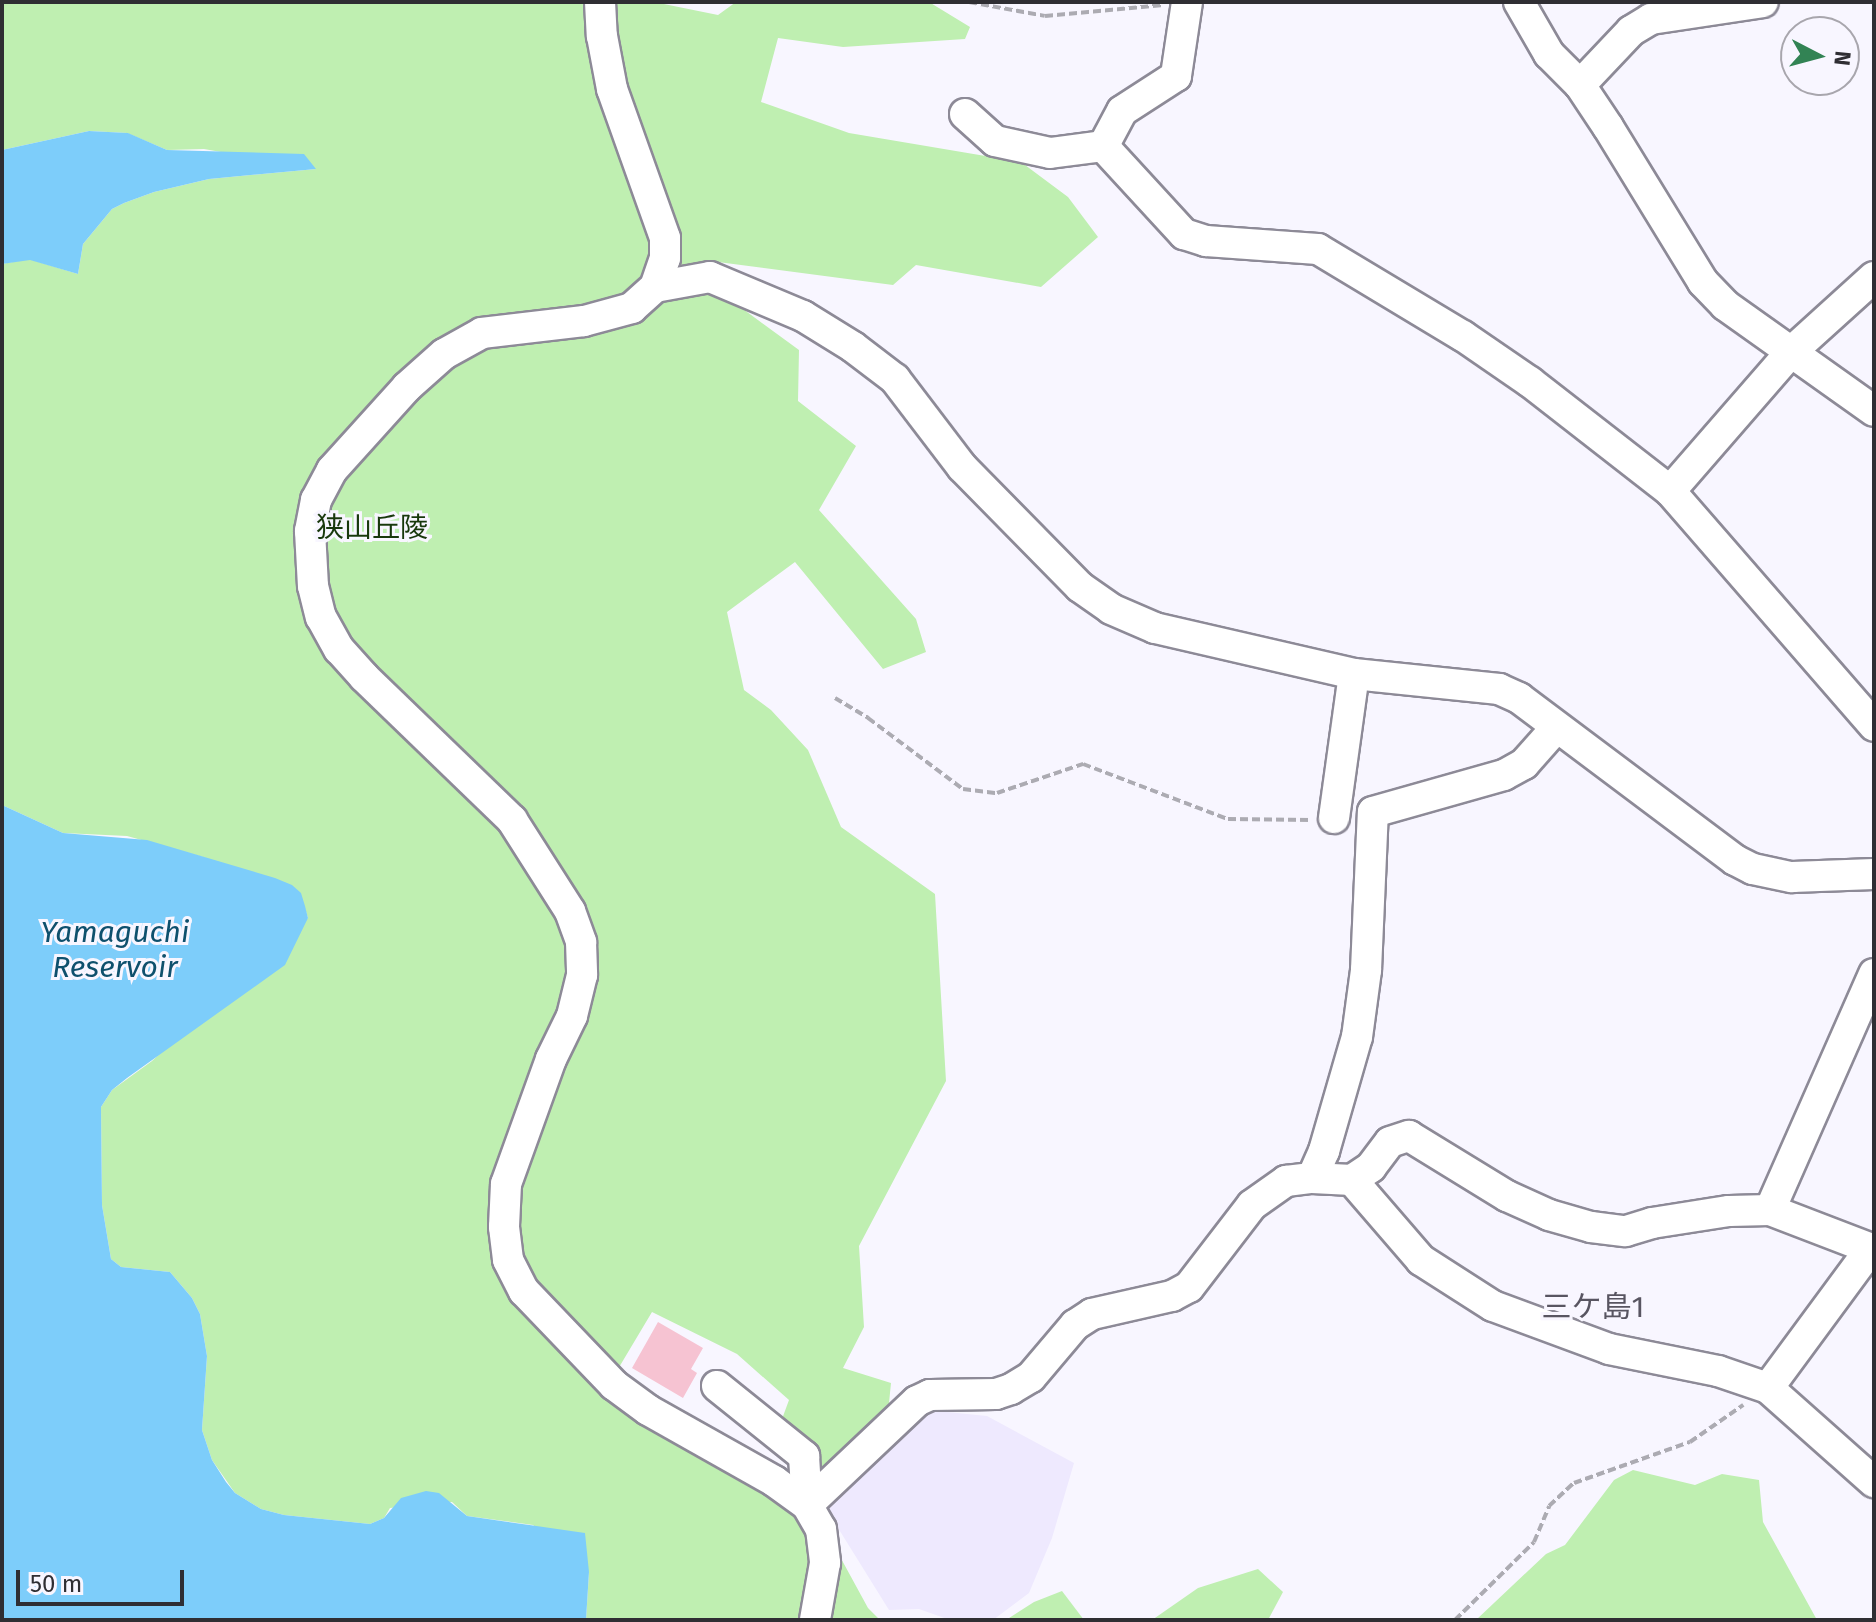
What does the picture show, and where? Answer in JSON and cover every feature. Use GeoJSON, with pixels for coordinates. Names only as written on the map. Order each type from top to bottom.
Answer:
{"type":"FeatureCollection","features":[{"type":"Feature","properties":{"kind":"street"},"geometry":{"type":"LineString","coordinates":[[600,2],[602,36],[612,89],[665,238],[665,258],[655,287],[632,308],[584,321],[482,333],[444,354],[407,387],[332,470],[316,500],[310,531],[313,586],[321,617],[339,649],[512,820],[570,911],[581,942],[582,975],[572,1016],[551,1059],[506,1184],[504,1227],[508,1260],[524,1291],[578,1351],[637,1402],[774,1481],[807,1505],[821,1529],[825,1563],[815,1620]]}},
{"type":"Feature","properties":{"kind":"street"},"geometry":{"type":"LineString","coordinates":[[1103,146],[1122,111],[1176,76],[1186,2]]}},
{"type":"Feature","properties":{"kind":"street"},"geometry":{"type":"LineString","coordinates":[[1519,2],[1549,54],[1580,85],[1703,282],[1725,305],[1874,411]]}},
{"type":"Feature","properties":{"kind":"street"},"geometry":{"type":"LineString","coordinates":[[1580,85],[1631,31],[1651,19],[1763,2]]}},
{"type":"Feature","properties":{"kind":"street"},"geometry":{"type":"LineString","coordinates":[[965,114],[995,141],[1050,153],[1103,146]]}},
{"type":"Feature","properties":{"kind":"street"},"geometry":{"type":"LineString","coordinates":[[1103,146],[1184,234],[1206,241],[1318,249],[1463,336],[1530,382],[1670,491],[1874,726]]}},
{"type":"Feature","properties":{"kind":"street"},"geometry":{"type":"LineString","coordinates":[[655,287],[710,277],[803,316],[853,347],[895,379],[962,467],[1080,587],[1111,609],[1155,628],[1354,674],[1499,689],[1519,698],[1735,860],[1753,869],[1792,877],[1874,874]]}},
{"type":"Feature","properties":{"kind":"street"},"geometry":{"type":"LineString","coordinates":[[1670,491],[1790,353],[1874,277]]}},
{"type":"Feature","properties":{"kind":"street"},"geometry":{"type":"LineString","coordinates":[[1334,818],[1354,674]]}},
{"type":"Feature","properties":{"kind":"street"},"geometry":{"type":"LineString","coordinates":[[1312,1178],[1324,1151],[1357,1037],[1366,970],[1373,812],[1504,775],[1524,764],[1556,728]]}},
{"type":"Feature","properties":{"kind":"street"},"geometry":{"type":"LineString","coordinates":[[1770,1210],[1874,974]]}},
{"type":"Feature","properties":{"kind":"street"},"geometry":{"type":"LineString","coordinates":[[807,1505],[917,1401],[930,1395],[996,1394],[1011,1389],[1031,1377],[1075,1325],[1092,1314],[1172,1296],[1189,1287],[1252,1205],[1286,1181],[1312,1178],[1352,1180],[1371,1167],[1390,1142],[1409,1136],[1507,1196],[1549,1215],[1591,1227],[1626,1231],[1652,1223],[1729,1211],[1770,1210],[1874,1251]]}},
{"type":"Feature","properties":{"kind":"street"},"geometry":{"type":"LineString","coordinates":[[1352,1180],[1421,1260],[1493,1306],[1609,1349],[1718,1371],[1768,1388],[1874,1482]]}},
{"type":"Feature","properties":{"kind":"street"},"geometry":{"type":"LineString","coordinates":[[1768,1388],[1864,1258],[1874,1251]]}},
{"type":"Feature","properties":{"kind":"street"},"geometry":{"type":"LineString","coordinates":[[717,1386],[804,1456],[807,1505]]}},
{"type":"Feature","properties":{"kind":"path"},"geometry":{"type":"LineString","coordinates":[[969,2],[1045,16],[1186,2]]}},
{"type":"Feature","properties":{"kind":"path"},"geometry":{"type":"LineString","coordinates":[[835,698],[868,718],[963,789],[997,793],[1083,764],[1228,819],[1289,822],[1334,818]]}},
{"type":"Feature","properties":{"kind":"path"},"geometry":{"type":"LineString","coordinates":[[1455,1620],[1534,1542],[1549,1506],[1574,1483],[1690,1442],[1768,1388]]}},
{"type":"Feature","properties":{"kind":"shaded area"},"geometry":{"type":"Polygon","coordinates":[[[927,1410],[987,1416],[1074,1463],[1052,1538],[1029,1593],[993,1620],[950,1620],[919,1609],[889,1610],[820,1499],[927,1410]]]}},
{"type":"Feature","properties":{"kind":"green space","name":"狭山丘陵"},"geometry":{"type":"Polygon","coordinates":[[[2,2],[654,2],[718,15],[736,2],[929,2],[970,27],[965,39],[843,47],[778,38],[761,102],[849,133],[1021,162],[1068,197],[1098,237],[1041,287],[916,265],[893,285],[718,262],[743,309],[799,350],[798,401],[856,446],[819,510],[916,619],[926,652],[883,669],[795,562],[727,612],[744,690],[771,710],[808,750],[841,827],[935,894],[946,1081],[859,1246],[864,1327],[843,1368],[891,1383],[887,1423],[824,1476],[782,1419],[789,1400],[737,1354],[652,1312],[615,1374],[780,1491],[838,1553],[868,1608],[880,1620],[586,1620],[589,1572],[533,1525],[467,1516],[452,1502],[390,1508],[384,1518],[370,1524],[284,1515],[261,1509],[235,1493],[212,1460],[202,1430],[207,1356],[200,1314],[192,1298],[170,1272],[121,1267],[111,1259],[102,1205],[101,1107],[112,1090],[152,1061],[308,918],[300,893],[203,857],[127,836],[63,833],[2,805],[2,264],[29,259],[78,274],[83,244],[112,209],[124,203],[154,192],[209,179],[316,169],[204,149],[167,150],[127,133],[89,131],[2,150],[2,2]]]}},
{"type":"Feature","properties":{"kind":"green space"},"geometry":{"type":"Polygon","coordinates":[[[1633,1470],[1695,1485],[1722,1474],[1759,1480],[1763,1522],[1817,1620],[1476,1620],[1546,1554],[1565,1545],[1614,1480],[1633,1470]]]}},
{"type":"Feature","properties":{"kind":"green space"},"geometry":{"type":"Polygon","coordinates":[[[1258,1569],[1283,1592],[1268,1620],[1152,1620],[1198,1588],[1258,1569]]]}},
{"type":"Feature","properties":{"kind":"green space"},"geometry":{"type":"Polygon","coordinates":[[[1062,1591],[1084,1620],[1006,1620],[1034,1602],[1062,1591]]]}},
{"type":"Feature","properties":{"kind":"water"},"geometry":{"type":"Polygon","coordinates":[[[89,131],[128,133],[167,150],[304,154],[316,169],[209,179],[154,192],[124,203],[112,209],[83,244],[78,274],[30,260],[2,264],[2,150],[89,131]]]}},
{"type":"Feature","properties":{"kind":"water","name":"Yamaguchi Reservoir"},"geometry":{"type":"Polygon","coordinates":[[[2,805],[63,833],[147,840],[275,878],[292,885],[301,893],[308,918],[285,965],[127,1078],[112,1090],[101,1107],[102,1205],[111,1259],[121,1267],[170,1272],[192,1298],[200,1314],[207,1356],[202,1430],[212,1460],[226,1482],[235,1493],[261,1509],[284,1515],[370,1524],[384,1518],[401,1498],[426,1491],[439,1493],[467,1516],[585,1533],[589,1572],[586,1620],[2,1620],[2,805]]]}},
{"type":"Feature","properties":{"kind":"building"},"geometry":{"type":"Polygon","coordinates":[[[658,1322],[703,1348],[691,1369],[697,1373],[683,1398],[632,1368],[658,1322]]]}},
{"type":"Feature","properties":{"kind":"district","name":"三ケ島1"},"geometry":{"type":"Point","coordinates":[1593,1307]}}]}
